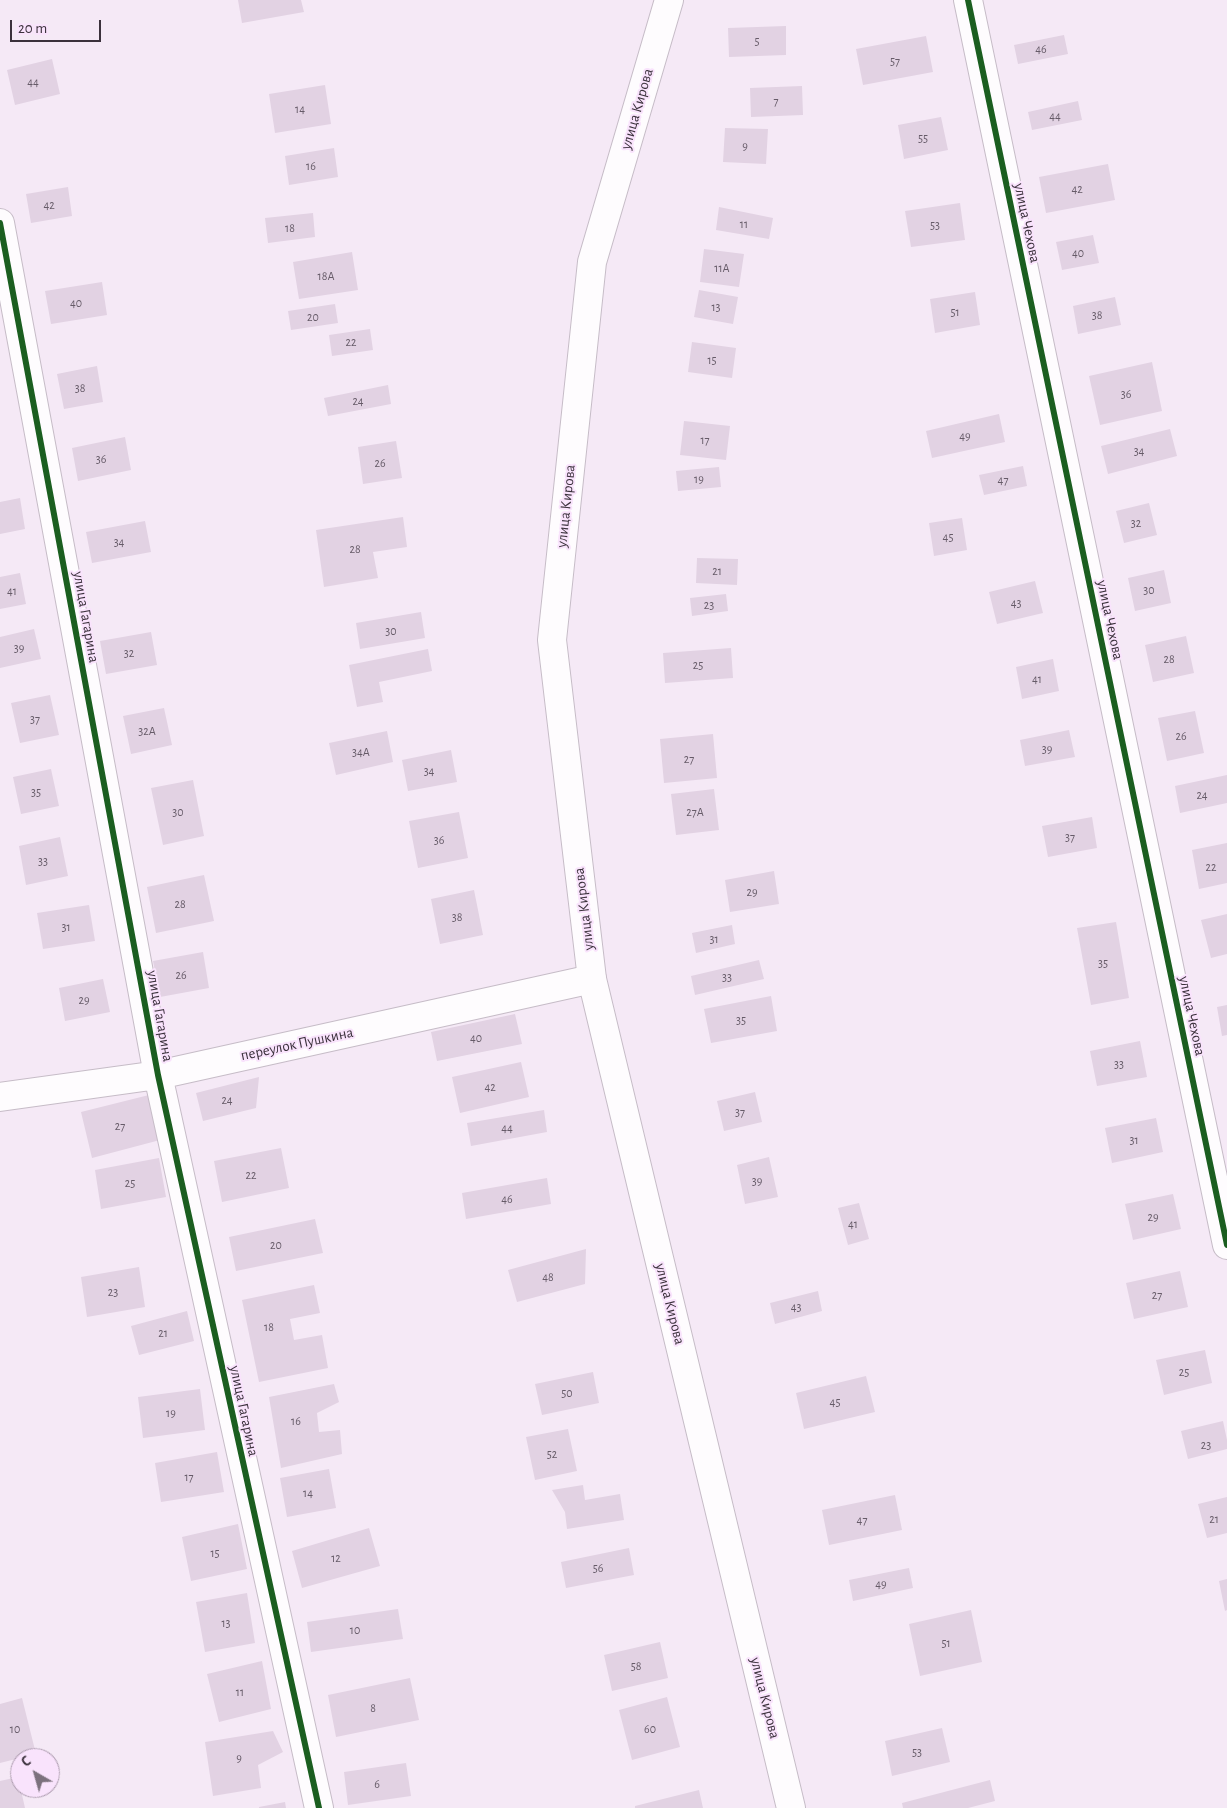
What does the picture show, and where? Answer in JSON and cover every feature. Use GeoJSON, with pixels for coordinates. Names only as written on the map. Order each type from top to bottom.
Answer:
{"type":"FeatureCollection","features":[{"type":"Feature","properties":{"kind":"street","name":"улица Кирова"},"geometry":{"type":"LineString","coordinates":[[669,0],[592,262],[552,640],[592,979],[792,1808]]}},
{"type":"Feature","properties":{"kind":"street","name":"улица Чехова"},"geometry":{"type":"LineString","coordinates":[[968,0],[1227,1245]]}},
{"type":"Feature","properties":{"kind":"street","name":"улица Гагарина"},"geometry":{"type":"LineString","coordinates":[[0,223],[158,1075],[319,1808]]}},
{"type":"Feature","properties":{"kind":"street","name":"переулок Пушкина"},"geometry":{"type":"LineString","coordinates":[[0,1097],[158,1075],[592,979]]}},
{"type":"Feature","properties":{"kind":"building"},"geometry":{"type":"Polygon","coordinates":[[[238,0],[301,0],[304,12],[242,23],[238,0]]]}},
{"type":"Feature","properties":{"kind":"building"},"geometry":{"type":"Polygon","coordinates":[[[786,26],[786,55],[729,57],[728,28],[786,26]]]}},
{"type":"Feature","properties":{"kind":"building"},"geometry":{"type":"Polygon","coordinates":[[[1064,35],[1068,54],[1018,64],[1014,45],[1064,35]]]}},
{"type":"Feature","properties":{"kind":"building"},"geometry":{"type":"Polygon","coordinates":[[[926,36],[933,72],[863,85],[856,49],[926,36]]]}},
{"type":"Feature","properties":{"kind":"building"},"geometry":{"type":"Polygon","coordinates":[[[52,59],[60,94],[15,105],[7,70],[52,59]]]}},
{"type":"Feature","properties":{"kind":"building"},"geometry":{"type":"Polygon","coordinates":[[[325,85],[331,124],[275,133],[269,94],[325,85]]]}},
{"type":"Feature","properties":{"kind":"building"},"geometry":{"type":"Polygon","coordinates":[[[802,86],[803,115],[751,117],[750,88],[802,86]]]}},
{"type":"Feature","properties":{"kind":"building"},"geometry":{"type":"Polygon","coordinates":[[[1078,101],[1082,120],[1032,130],[1028,112],[1078,101]]]}},
{"type":"Feature","properties":{"kind":"building"},"geometry":{"type":"Polygon","coordinates":[[[941,117],[948,150],[904,159],[898,125],[941,117]]]}},
{"type":"Feature","properties":{"kind":"building"},"geometry":{"type":"Polygon","coordinates":[[[725,128],[768,129],[766,164],[723,162],[725,128]]]}},
{"type":"Feature","properties":{"kind":"building"},"geometry":{"type":"Polygon","coordinates":[[[334,148],[338,177],[289,185],[285,156],[334,148]]]}},
{"type":"Feature","properties":{"kind":"building"},"geometry":{"type":"Polygon","coordinates":[[[1108,164],[1115,200],[1046,213],[1039,177],[1108,164]]]}},
{"type":"Feature","properties":{"kind":"building"},"geometry":{"type":"Polygon","coordinates":[[[68,187],[72,216],[31,223],[26,194],[68,187]]]}},
{"type":"Feature","properties":{"kind":"building"},"geometry":{"type":"Polygon","coordinates":[[[960,203],[965,240],[911,247],[905,211],[960,203]]]}},
{"type":"Feature","properties":{"kind":"building"},"geometry":{"type":"Polygon","coordinates":[[[719,207],[773,218],[769,239],[716,230],[719,207]]]}},
{"type":"Feature","properties":{"kind":"building"},"geometry":{"type":"Polygon","coordinates":[[[313,213],[315,237],[268,243],[265,218],[313,213]]]}},
{"type":"Feature","properties":{"kind":"building"},"geometry":{"type":"Polygon","coordinates":[[[1093,235],[1099,263],[1062,270],[1056,242],[1093,235]]]}},
{"type":"Feature","properties":{"kind":"building"},"geometry":{"type":"Polygon","coordinates":[[[704,249],[744,254],[739,287],[700,282],[704,249]]]}},
{"type":"Feature","properties":{"kind":"building"},"geometry":{"type":"Polygon","coordinates":[[[352,252],[358,290],[299,299],[293,262],[352,252]]]}},
{"type":"Feature","properties":{"kind":"building"},"geometry":{"type":"Polygon","coordinates":[[[102,282],[107,315],[51,324],[45,291],[102,282]]]}},
{"type":"Feature","properties":{"kind":"building"},"geometry":{"type":"Polygon","coordinates":[[[699,290],[738,297],[733,324],[694,317],[699,290]]]}},
{"type":"Feature","properties":{"kind":"building"},"geometry":{"type":"Polygon","coordinates":[[[975,292],[980,325],[935,333],[930,299],[975,292]]]}},
{"type":"Feature","properties":{"kind":"building"},"geometry":{"type":"Polygon","coordinates":[[[1115,297],[1121,325],[1078,334],[1073,306],[1115,297]]]}},
{"type":"Feature","properties":{"kind":"building"},"geometry":{"type":"Polygon","coordinates":[[[335,304],[338,323],[291,330],[288,311],[335,304]]]}},
{"type":"Feature","properties":{"kind":"building"},"geometry":{"type":"Polygon","coordinates":[[[370,329],[373,350],[332,356],[329,335],[370,329]]]}},
{"type":"Feature","properties":{"kind":"building"},"geometry":{"type":"Polygon","coordinates":[[[692,342],[736,348],[732,378],[688,372],[692,342]]]}},
{"type":"Feature","properties":{"kind":"building"},"geometry":{"type":"Polygon","coordinates":[[[1152,362],[1162,411],[1100,425],[1089,376],[1152,362]]]}},
{"type":"Feature","properties":{"kind":"building"},"geometry":{"type":"Polygon","coordinates":[[[97,366],[103,402],[64,409],[57,374],[97,366]]]}},
{"type":"Feature","properties":{"kind":"building"},"geometry":{"type":"Polygon","coordinates":[[[388,385],[391,404],[328,416],[324,398],[388,385]]]}},
{"type":"Feature","properties":{"kind":"building"},"geometry":{"type":"Polygon","coordinates":[[[999,414],[1005,442],[932,458],[926,431],[999,414]]]}},
{"type":"Feature","properties":{"kind":"building"},"geometry":{"type":"Polygon","coordinates":[[[684,421],[730,426],[726,460],[680,455],[684,421]]]}},
{"type":"Feature","properties":{"kind":"building"},"geometry":{"type":"Polygon","coordinates":[[[1170,429],[1177,456],[1108,474],[1101,446],[1170,429]]]}},
{"type":"Feature","properties":{"kind":"building"},"geometry":{"type":"Polygon","coordinates":[[[125,437],[131,470],[78,481],[72,448],[125,437]]]}},
{"type":"Feature","properties":{"kind":"building"},"geometry":{"type":"Polygon","coordinates":[[[396,441],[402,478],[363,484],[358,447],[396,441]]]}},
{"type":"Feature","properties":{"kind":"building"},"geometry":{"type":"Polygon","coordinates":[[[1023,466],[1027,486],[984,495],[979,475],[1023,466]]]}},
{"type":"Feature","properties":{"kind":"building"},"geometry":{"type":"Polygon","coordinates":[[[719,467],[721,487],[678,491],[676,471],[719,467]]]}},
{"type":"Feature","properties":{"kind":"building"},"geometry":{"type":"Polygon","coordinates":[[[20,498],[25,529],[0,534],[0,502],[20,498]]]}},
{"type":"Feature","properties":{"kind":"building"},"geometry":{"type":"Polygon","coordinates":[[[1149,503],[1157,535],[1124,543],[1116,511],[1149,503]]]}},
{"type":"Feature","properties":{"kind":"building"},"geometry":{"type":"Polygon","coordinates":[[[403,517],[407,547],[373,552],[378,578],[324,587],[316,530],[403,517]]]}},
{"type":"Feature","properties":{"kind":"building"},"geometry":{"type":"Polygon","coordinates":[[[962,518],[967,550],[934,556],[929,523],[962,518]]]}},
{"type":"Feature","properties":{"kind":"building"},"geometry":{"type":"Polygon","coordinates":[[[145,521],[151,552],[92,563],[86,532],[145,521]]]}},
{"type":"Feature","properties":{"kind":"building"},"geometry":{"type":"Polygon","coordinates":[[[697,558],[738,559],[737,585],[696,583],[697,558]]]}},
{"type":"Feature","properties":{"kind":"building"},"geometry":{"type":"Polygon","coordinates":[[[1164,570],[1171,603],[1135,611],[1128,578],[1164,570]]]}},
{"type":"Feature","properties":{"kind":"building"},"geometry":{"type":"Polygon","coordinates":[[[20,573],[26,604],[0,609],[0,577],[20,573]]]}},
{"type":"Feature","properties":{"kind":"building"},"geometry":{"type":"Polygon","coordinates":[[[1035,581],[1043,613],[997,624],[989,592],[1035,581]]]}},
{"type":"Feature","properties":{"kind":"building"},"geometry":{"type":"Polygon","coordinates":[[[726,594],[728,611],[692,616],[690,598],[726,594]]]}},
{"type":"Feature","properties":{"kind":"building"},"geometry":{"type":"Polygon","coordinates":[[[421,612],[425,638],[360,649],[356,623],[421,612]]]}},
{"type":"Feature","properties":{"kind":"building"},"geometry":{"type":"Polygon","coordinates":[[[34,629],[41,659],[0,668],[0,637],[34,629]]]}},
{"type":"Feature","properties":{"kind":"building"},"geometry":{"type":"Polygon","coordinates":[[[151,632],[157,665],[106,674],[100,641],[151,632]]]}},
{"type":"Feature","properties":{"kind":"building"},"geometry":{"type":"Polygon","coordinates":[[[1186,636],[1194,673],[1153,682],[1145,645],[1186,636]]]}},
{"type":"Feature","properties":{"kind":"building"},"geometry":{"type":"Polygon","coordinates":[[[731,648],[733,678],[665,683],[663,653],[731,648]]]}},
{"type":"Feature","properties":{"kind":"building"},"geometry":{"type":"Polygon","coordinates":[[[428,649],[432,671],[379,682],[383,702],[357,707],[349,665],[428,649]]]}},
{"type":"Feature","properties":{"kind":"building"},"geometry":{"type":"Polygon","coordinates":[[[1053,659],[1059,691],[1022,699],[1016,667],[1053,659]]]}},
{"type":"Feature","properties":{"kind":"building"},"geometry":{"type":"Polygon","coordinates":[[[50,695],[59,735],[20,743],[11,703],[50,695]]]}},
{"type":"Feature","properties":{"kind":"building"},"geometry":{"type":"Polygon","coordinates":[[[164,708],[172,745],[131,754],[123,716],[164,708]]]}},
{"type":"Feature","properties":{"kind":"building"},"geometry":{"type":"Polygon","coordinates":[[[1195,711],[1204,753],[1167,761],[1158,718],[1195,711]]]}},
{"type":"Feature","properties":{"kind":"building"},"geometry":{"type":"Polygon","coordinates":[[[1069,730],[1075,757],[1025,766],[1020,740],[1069,730]]]}},
{"type":"Feature","properties":{"kind":"building"},"geometry":{"type":"Polygon","coordinates":[[[387,731],[393,762],[336,775],[329,743],[387,731]]]}},
{"type":"Feature","properties":{"kind":"building"},"geometry":{"type":"Polygon","coordinates":[[[713,734],[717,778],[664,783],[660,739],[713,734]]]}},
{"type":"Feature","properties":{"kind":"building"},"geometry":{"type":"Polygon","coordinates":[[[451,750],[457,782],[408,791],[402,760],[451,750]]]}},
{"type":"Feature","properties":{"kind":"building"},"geometry":{"type":"Polygon","coordinates":[[[51,769],[59,806],[21,814],[13,777],[51,769]]]}},
{"type":"Feature","properties":{"kind":"building"},"geometry":{"type":"Polygon","coordinates":[[[1227,775],[1227,803],[1180,813],[1175,786],[1227,775]]]}},
{"type":"Feature","properties":{"kind":"building"},"geometry":{"type":"Polygon","coordinates":[[[193,780],[204,836],[163,845],[151,788],[193,780]]]}},
{"type":"Feature","properties":{"kind":"building"},"geometry":{"type":"Polygon","coordinates":[[[714,789],[719,830],[676,835],[671,794],[714,789]]]}},
{"type":"Feature","properties":{"kind":"building"},"geometry":{"type":"Polygon","coordinates":[[[459,812],[468,858],[418,868],[409,821],[459,812]]]}},
{"type":"Feature","properties":{"kind":"building"},"geometry":{"type":"Polygon","coordinates":[[[1092,817],[1097,848],[1048,857],[1042,826],[1092,817]]]}},
{"type":"Feature","properties":{"kind":"building"},"geometry":{"type":"Polygon","coordinates":[[[60,837],[68,876],[26,885],[19,846],[60,837]]]}},
{"type":"Feature","properties":{"kind":"building"},"geometry":{"type":"Polygon","coordinates":[[[1227,843],[1227,883],[1199,889],[1192,850],[1227,843]]]}},
{"type":"Feature","properties":{"kind":"building"},"geometry":{"type":"Polygon","coordinates":[[[774,871],[779,904],[730,912],[725,880],[774,871]]]}},
{"type":"Feature","properties":{"kind":"building"},"geometry":{"type":"Polygon","coordinates":[[[204,875],[214,921],[156,933],[147,887],[204,875]]]}},
{"type":"Feature","properties":{"kind":"building"},"geometry":{"type":"Polygon","coordinates":[[[474,890],[483,935],[440,944],[431,899],[474,890]]]}},
{"type":"Feature","properties":{"kind":"building"},"geometry":{"type":"Polygon","coordinates":[[[89,905],[95,941],[43,949],[37,913],[89,905]]]}},
{"type":"Feature","properties":{"kind":"building"},"geometry":{"type":"Polygon","coordinates":[[[1227,914],[1227,954],[1211,958],[1201,920],[1227,914]]]}},
{"type":"Feature","properties":{"kind":"building"},"geometry":{"type":"Polygon","coordinates":[[[1116,922],[1129,998],[1091,1005],[1077,928],[1116,922]]]}},
{"type":"Feature","properties":{"kind":"building"},"geometry":{"type":"Polygon","coordinates":[[[732,925],[735,944],[696,953],[692,933],[732,925]]]}},
{"type":"Feature","properties":{"kind":"building"},"geometry":{"type":"Polygon","coordinates":[[[203,952],[209,988],[160,997],[153,961],[203,952]]]}},
{"type":"Feature","properties":{"kind":"building"},"geometry":{"type":"Polygon","coordinates":[[[759,960],[764,979],[695,995],[691,976],[759,960]]]}},
{"type":"Feature","properties":{"kind":"building"},"geometry":{"type":"Polygon","coordinates":[[[103,979],[110,1012],[65,1021],[59,988],[103,979]]]}},
{"type":"Feature","properties":{"kind":"building"},"geometry":{"type":"Polygon","coordinates":[[[771,996],[777,1031],[711,1043],[704,1009],[771,996]]]}},
{"type":"Feature","properties":{"kind":"building"},"geometry":{"type":"Polygon","coordinates":[[[1227,1005],[1227,1035],[1222,1036],[1217,1007],[1227,1005]]]}},
{"type":"Feature","properties":{"kind":"building"},"geometry":{"type":"Polygon","coordinates":[[[515,1014],[522,1044],[437,1061],[431,1032],[515,1014]]]}},
{"type":"Feature","properties":{"kind":"building"},"geometry":{"type":"Polygon","coordinates":[[[1140,1041],[1147,1077],[1097,1086],[1090,1051],[1140,1041]]]}},
{"type":"Feature","properties":{"kind":"building"},"geometry":{"type":"Polygon","coordinates":[[[521,1062],[529,1097],[460,1113],[452,1077],[521,1062]]]}},
{"type":"Feature","properties":{"kind":"building"},"geometry":{"type":"Polygon","coordinates":[[[259,1077],[256,1108],[203,1121],[196,1093],[259,1077]]]}},
{"type":"Feature","properties":{"kind":"building"},"geometry":{"type":"Polygon","coordinates":[[[755,1092],[762,1122],[724,1131],[717,1101],[755,1092]]]}},
{"type":"Feature","properties":{"kind":"building"},"geometry":{"type":"Polygon","coordinates":[[[149,1095],[160,1140],[92,1158],[81,1112],[149,1095]]]}},
{"type":"Feature","properties":{"kind":"building"},"geometry":{"type":"Polygon","coordinates":[[[544,1110],[547,1132],[471,1146],[467,1123],[544,1110]]]}},
{"type":"Feature","properties":{"kind":"building"},"geometry":{"type":"Polygon","coordinates":[[[1156,1118],[1163,1152],[1112,1163],[1105,1128],[1156,1118]]]}},
{"type":"Feature","properties":{"kind":"building"},"geometry":{"type":"Polygon","coordinates":[[[281,1148],[289,1188],[222,1202],[214,1161],[281,1148]]]}},
{"type":"Feature","properties":{"kind":"building"},"geometry":{"type":"Polygon","coordinates":[[[769,1157],[778,1197],[745,1204],[737,1165],[769,1157]]]}},
{"type":"Feature","properties":{"kind":"building"},"geometry":{"type":"Polygon","coordinates":[[[159,1158],[166,1197],[101,1209],[95,1170],[159,1158]]]}},
{"type":"Feature","properties":{"kind":"building"},"geometry":{"type":"Polygon","coordinates":[[[547,1178],[551,1204],[466,1219],[462,1193],[547,1178]]]}},
{"type":"Feature","properties":{"kind":"building"},"geometry":{"type":"Polygon","coordinates":[[[1173,1194],[1181,1229],[1133,1240],[1125,1204],[1173,1194]]]}},
{"type":"Feature","properties":{"kind":"building"},"geometry":{"type":"Polygon","coordinates":[[[859,1203],[869,1239],[848,1245],[838,1208],[859,1203]]]}},
{"type":"Feature","properties":{"kind":"building"},"geometry":{"type":"Polygon","coordinates":[[[315,1219],[323,1253],[236,1271],[229,1237],[315,1219]]]}},
{"type":"Feature","properties":{"kind":"building"},"geometry":{"type":"Polygon","coordinates":[[[586,1249],[585,1284],[517,1302],[508,1270],[586,1249]]]}},
{"type":"Feature","properties":{"kind":"building"},"geometry":{"type":"Polygon","coordinates":[[[139,1267],[145,1307],[87,1317],[81,1277],[139,1267]]]}},
{"type":"Feature","properties":{"kind":"building"},"geometry":{"type":"Polygon","coordinates":[[[1180,1271],[1188,1307],[1134,1319],[1126,1283],[1180,1271]]]}},
{"type":"Feature","properties":{"kind":"building"},"geometry":{"type":"Polygon","coordinates":[[[314,1285],[320,1313],[290,1319],[294,1340],[322,1335],[328,1368],[259,1382],[242,1300],[314,1285]]]}},
{"type":"Feature","properties":{"kind":"building"},"geometry":{"type":"Polygon","coordinates":[[[818,1291],[822,1311],[775,1324],[770,1303],[818,1291]]]}},
{"type":"Feature","properties":{"kind":"building"},"geometry":{"type":"Polygon","coordinates":[[[187,1311],[194,1341],[139,1355],[131,1326],[187,1311]]]}},
{"type":"Feature","properties":{"kind":"building"},"geometry":{"type":"Polygon","coordinates":[[[1205,1350],[1212,1383],[1164,1395],[1156,1360],[1205,1350]]]}},
{"type":"Feature","properties":{"kind":"building"},"geometry":{"type":"Polygon","coordinates":[[[593,1372],[599,1403],[542,1415],[535,1384],[593,1372]]]}},
{"type":"Feature","properties":{"kind":"building"},"geometry":{"type":"Polygon","coordinates":[[[866,1376],[875,1412],[804,1429],[796,1393],[866,1376]]]}},
{"type":"Feature","properties":{"kind":"building"},"geometry":{"type":"Polygon","coordinates":[[[334,1384],[339,1402],[317,1413],[319,1432],[340,1430],[342,1454],[281,1468],[269,1397],[334,1384]]]}},
{"type":"Feature","properties":{"kind":"building"},"geometry":{"type":"Polygon","coordinates":[[[200,1389],[205,1430],[143,1438],[138,1397],[200,1389]]]}},
{"type":"Feature","properties":{"kind":"building"},"geometry":{"type":"Polygon","coordinates":[[[1223,1421],[1227,1449],[1188,1459],[1181,1431],[1223,1421]]]}},
{"type":"Feature","properties":{"kind":"building"},"geometry":{"type":"Polygon","coordinates":[[[568,1429],[577,1471],[535,1480],[526,1437],[568,1429]]]}},
{"type":"Feature","properties":{"kind":"building"},"geometry":{"type":"Polygon","coordinates":[[[217,1452],[224,1492],[161,1502],[155,1463],[217,1452]]]}},
{"type":"Feature","properties":{"kind":"building"},"geometry":{"type":"Polygon","coordinates":[[[329,1469],[336,1508],[287,1517],[280,1478],[329,1469]]]}},
{"type":"Feature","properties":{"kind":"building"},"geometry":{"type":"Polygon","coordinates":[[[583,1485],[585,1500],[620,1494],[624,1520],[567,1529],[565,1512],[552,1490],[583,1485]]]}},
{"type":"Feature","properties":{"kind":"building"},"geometry":{"type":"Polygon","coordinates":[[[895,1495],[902,1530],[829,1545],[822,1510],[895,1495]]]}},
{"type":"Feature","properties":{"kind":"building"},"geometry":{"type":"Polygon","coordinates":[[[1227,1497],[1227,1533],[1207,1538],[1198,1504],[1227,1497]]]}},
{"type":"Feature","properties":{"kind":"building"},"geometry":{"type":"Polygon","coordinates":[[[238,1524],[247,1569],[191,1581],[182,1537],[238,1524]]]}},
{"type":"Feature","properties":{"kind":"building"},"geometry":{"type":"Polygon","coordinates":[[[369,1528],[380,1566],[302,1588],[292,1551],[369,1528]]]}},
{"type":"Feature","properties":{"kind":"building"},"geometry":{"type":"Polygon","coordinates":[[[629,1548],[634,1575],[566,1588],[561,1562],[629,1548]]]}},
{"type":"Feature","properties":{"kind":"building"},"geometry":{"type":"Polygon","coordinates":[[[909,1568],[913,1588],[853,1601],[849,1580],[909,1568]]]}},
{"type":"Feature","properties":{"kind":"building"},"geometry":{"type":"Polygon","coordinates":[[[1227,1579],[1227,1610],[1225,1611],[1219,1581],[1227,1579]]]}},
{"type":"Feature","properties":{"kind":"building"},"geometry":{"type":"Polygon","coordinates":[[[247,1593],[255,1643],[205,1652],[196,1602],[247,1593]]]}},
{"type":"Feature","properties":{"kind":"building"},"geometry":{"type":"Polygon","coordinates":[[[398,1609],[403,1639],[311,1652],[307,1622],[398,1609]]]}},
{"type":"Feature","properties":{"kind":"building"},"geometry":{"type":"Polygon","coordinates":[[[971,1610],[982,1662],[920,1676],[909,1624],[971,1610]]]}},
{"type":"Feature","properties":{"kind":"building"},"geometry":{"type":"Polygon","coordinates":[[[660,1642],[668,1678],[612,1691],[604,1655],[660,1642]]]}},
{"type":"Feature","properties":{"kind":"building"},"geometry":{"type":"Polygon","coordinates":[[[262,1661],[271,1709],[219,1722],[207,1674],[262,1661]]]}},
{"type":"Feature","properties":{"kind":"building"},"geometry":{"type":"Polygon","coordinates":[[[410,1678],[419,1720],[336,1737],[328,1695],[410,1678]]]}},
{"type":"Feature","properties":{"kind":"building"},"geometry":{"type":"Polygon","coordinates":[[[667,1697],[680,1747],[632,1760],[619,1710],[667,1697]]]}},
{"type":"Feature","properties":{"kind":"building"},"geometry":{"type":"Polygon","coordinates":[[[22,1698],[34,1748],[10,1748],[10,1760],[0,1763],[0,1704],[22,1698]]]}},
{"type":"Feature","properties":{"kind":"building"},"geometry":{"type":"Polygon","coordinates":[[[942,1728],[950,1762],[892,1776],[885,1741],[942,1728]]]}},
{"type":"Feature","properties":{"kind":"building"},"geometry":{"type":"Polygon","coordinates":[[[273,1731],[283,1752],[258,1765],[261,1788],[213,1796],[205,1742],[273,1731]]]}},
{"type":"Feature","properties":{"kind":"building"},"geometry":{"type":"Polygon","coordinates":[[[406,1763],[411,1796],[348,1805],[344,1772],[406,1763]]]}},
{"type":"Feature","properties":{"kind":"building"},"geometry":{"type":"Polygon","coordinates":[[[10,1779],[10,1798],[23,1798],[25,1808],[0,1808],[0,1781],[10,1779]]]}},
{"type":"Feature","properties":{"kind":"building"},"geometry":{"type":"Polygon","coordinates":[[[990,1780],[995,1801],[968,1808],[903,1808],[902,1803],[990,1780]]]}},
{"type":"Feature","properties":{"kind":"building"},"geometry":{"type":"Polygon","coordinates":[[[699,1790],[703,1808],[635,1808],[635,1806],[699,1790]]]}},
{"type":"Feature","properties":{"kind":"building"},"geometry":{"type":"Polygon","coordinates":[[[285,1802],[286,1808],[259,1808],[259,1807],[285,1802]]]}},
{"type":"Feature","properties":{"kind":"cycle path"},"geometry":{"type":"LineString","coordinates":[[968,0],[1227,1245]]}},
{"type":"Feature","properties":{"kind":"cycle path"},"geometry":{"type":"LineString","coordinates":[[0,223],[158,1075],[319,1808]]}}]}
